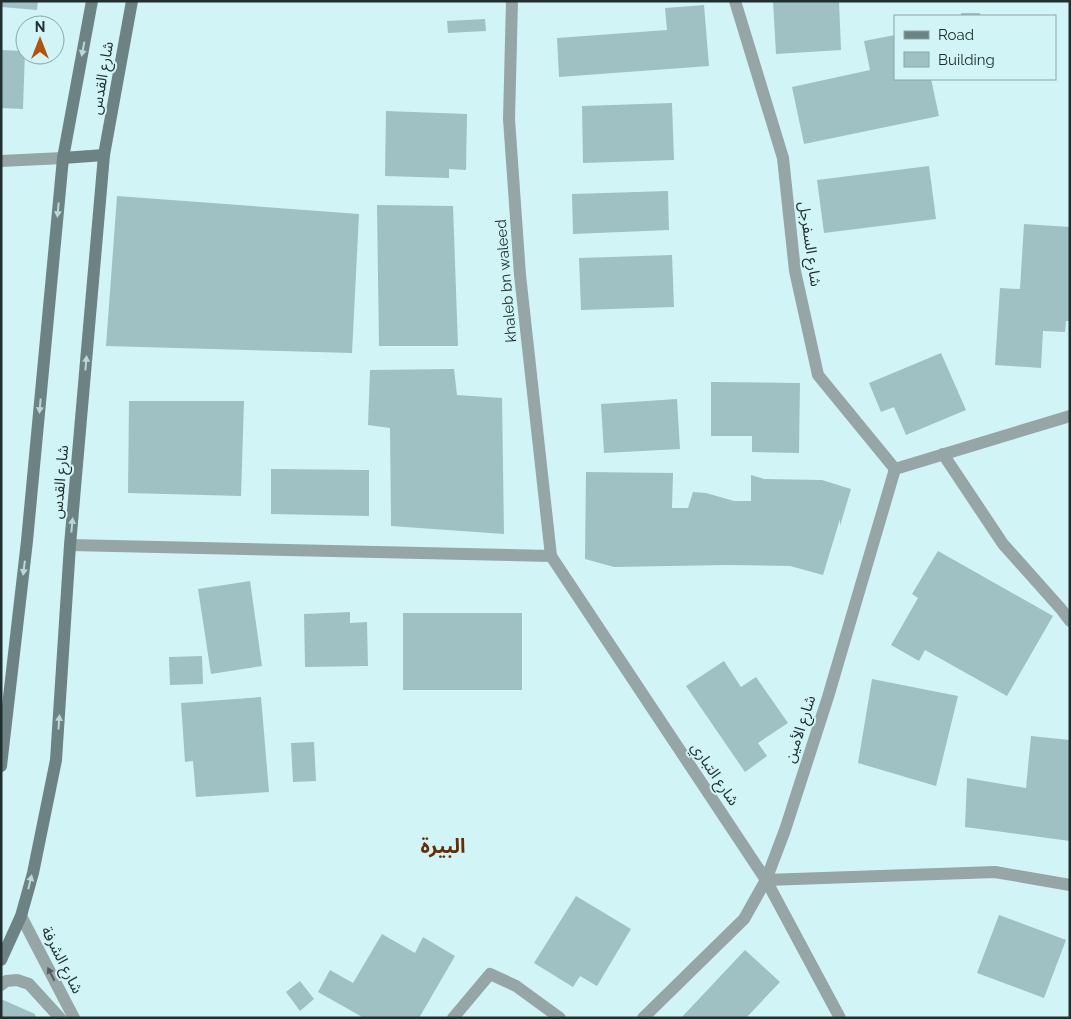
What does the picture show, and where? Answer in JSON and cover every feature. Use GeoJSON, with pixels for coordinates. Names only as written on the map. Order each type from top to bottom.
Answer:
{"type":"FeatureCollection","features":[{"type":"Feature","properties":{"kind":"main road","name":"شارع القدس"},"geometry":{"type":"LineString","coordinates":[[1,766],[27,541],[63,158],[92,1]]}},
{"type":"Feature","properties":{"kind":"main road","name":"شارع القدس"},"geometry":{"type":"LineString","coordinates":[[1,960],[21,916],[33,873],[56,760],[70,544],[104,155],[132,1]]}},
{"type":"Feature","properties":{"kind":"main road"},"geometry":{"type":"LineString","coordinates":[[63,158],[104,155]]}},
{"type":"Feature","properties":{"kind":"street","name":"khaleb bn waleed"},"geometry":{"type":"LineString","coordinates":[[512,1],[509,119],[520,275],[551,556]]}},
{"type":"Feature","properties":{"kind":"street","name":"شارع السفرجل"},"geometry":{"type":"LineString","coordinates":[[735,1],[783,158],[795,271],[818,375],[895,469]]}},
{"type":"Feature","properties":{"kind":"street"},"geometry":{"type":"LineString","coordinates":[[1,161],[63,158]]}},
{"type":"Feature","properties":{"kind":"street"},"geometry":{"type":"LineString","coordinates":[[895,469],[1070,416]]}},
{"type":"Feature","properties":{"kind":"street"},"geometry":{"type":"LineString","coordinates":[[943,454],[1003,544],[1070,621]]}},
{"type":"Feature","properties":{"kind":"street","name":"شارع الأمين"},"geometry":{"type":"LineString","coordinates":[[643,1018],[744,919],[766,880],[785,830],[828,697],[895,469]]}},
{"type":"Feature","properties":{"kind":"street"},"geometry":{"type":"LineString","coordinates":[[70,544],[551,556]]}},
{"type":"Feature","properties":{"kind":"street","name":"شارع التباري"},"geometry":{"type":"LineString","coordinates":[[551,556],[766,880],[840,1018]]}},
{"type":"Feature","properties":{"kind":"street"},"geometry":{"type":"LineString","coordinates":[[766,880],[996,872],[1070,885]]}},
{"type":"Feature","properties":{"kind":"street","name":"شارع الشرفة"},"geometry":{"type":"LineString","coordinates":[[21,916],[74,1018]]}},
{"type":"Feature","properties":{"kind":"street"},"geometry":{"type":"LineString","coordinates":[[453,1018],[490,974],[516,986],[560,1018]]}},
{"type":"Feature","properties":{"kind":"street"},"geometry":{"type":"LineString","coordinates":[[1,985],[6,981],[17,980],[29,984],[60,1018]]}},
{"type":"Feature","properties":{"kind":"building"},"geometry":{"type":"Polygon","coordinates":[[[1,1],[38,1],[37,10],[1,7],[1,1]]]}},
{"type":"Feature","properties":{"kind":"building"},"geometry":{"type":"Polygon","coordinates":[[[773,1],[839,1],[841,50],[776,54],[773,1]]]}},
{"type":"Feature","properties":{"kind":"building"},"geometry":{"type":"Polygon","coordinates":[[[704,5],[709,66],[559,77],[557,38],[667,30],[665,8],[704,5]]]}},
{"type":"Feature","properties":{"kind":"building"},"geometry":{"type":"Polygon","coordinates":[[[961,13],[980,13],[980,15],[961,15],[961,13]]]}},
{"type":"Feature","properties":{"kind":"building"},"geometry":{"type":"Polygon","coordinates":[[[485,19],[486,31],[448,33],[447,21],[485,19]]]}},
{"type":"Feature","properties":{"kind":"building"},"geometry":{"type":"Polygon","coordinates":[[[894,35],[894,80],[931,80],[939,116],[804,144],[792,87],[870,70],[864,41],[894,35]]]}},
{"type":"Feature","properties":{"kind":"building"},"geometry":{"type":"Polygon","coordinates":[[[1,50],[15,51],[15,65],[25,65],[23,109],[1,108],[1,50]]]}},
{"type":"Feature","properties":{"kind":"building"},"geometry":{"type":"Polygon","coordinates":[[[672,103],[674,160],[583,163],[582,106],[672,103]]]}},
{"type":"Feature","properties":{"kind":"building"},"geometry":{"type":"Polygon","coordinates":[[[386,111],[467,114],[466,170],[449,169],[449,178],[385,176],[386,111]]]}},
{"type":"Feature","properties":{"kind":"building"},"geometry":{"type":"Polygon","coordinates":[[[929,166],[936,219],[824,233],[817,180],[929,166]]]}},
{"type":"Feature","properties":{"kind":"building"},"geometry":{"type":"Polygon","coordinates":[[[668,191],[669,230],[573,234],[572,194],[668,191]]]}},
{"type":"Feature","properties":{"kind":"building"},"geometry":{"type":"Polygon","coordinates":[[[117,196],[359,214],[352,353],[106,346],[117,196]]]}},
{"type":"Feature","properties":{"kind":"building"},"geometry":{"type":"Polygon","coordinates":[[[377,205],[453,206],[458,346],[379,346],[377,205]]]}},
{"type":"Feature","properties":{"kind":"building"},"geometry":{"type":"Polygon","coordinates":[[[1024,224],[1070,227],[1070,321],[1066,321],[1065,332],[1043,331],[1041,368],[995,365],[1000,288],[1020,289],[1024,224]]]}},
{"type":"Feature","properties":{"kind":"building"},"geometry":{"type":"Polygon","coordinates":[[[672,255],[674,307],[581,310],[579,258],[672,255]]]}},
{"type":"Feature","properties":{"kind":"building"},"geometry":{"type":"Polygon","coordinates":[[[941,353],[966,410],[906,435],[894,407],[881,412],[869,383],[941,353]]]}},
{"type":"Feature","properties":{"kind":"building"},"geometry":{"type":"Polygon","coordinates":[[[454,369],[457,395],[502,398],[504,534],[391,526],[390,428],[368,425],[370,370],[454,369]]]}},
{"type":"Feature","properties":{"kind":"building"},"geometry":{"type":"Polygon","coordinates":[[[711,382],[800,383],[799,453],[752,452],[752,436],[711,436],[711,382]]]}},
{"type":"Feature","properties":{"kind":"building"},"geometry":{"type":"Polygon","coordinates":[[[677,399],[680,449],[604,453],[601,404],[677,399]]]}},
{"type":"Feature","properties":{"kind":"building"},"geometry":{"type":"Polygon","coordinates":[[[129,401],[244,401],[241,496],[128,493],[129,401]]]}},
{"type":"Feature","properties":{"kind":"building"},"geometry":{"type":"Polygon","coordinates":[[[271,469],[369,470],[369,516],[271,514],[271,469]]]}},
{"type":"Feature","properties":{"kind":"building"},"geometry":{"type":"Polygon","coordinates":[[[586,472],[673,473],[672,508],[688,508],[693,492],[706,493],[734,501],[751,501],[751,475],[764,479],[822,480],[851,489],[823,575],[790,566],[614,567],[585,559],[586,472]]]}},
{"type":"Feature","properties":{"kind":"building"},"geometry":{"type":"Polygon","coordinates":[[[938,551],[1053,616],[1007,696],[925,650],[919,661],[891,645],[918,598],[912,594],[938,551]]]}},
{"type":"Feature","properties":{"kind":"building"},"geometry":{"type":"Polygon","coordinates":[[[250,581],[262,666],[211,674],[198,589],[250,581]]]}},
{"type":"Feature","properties":{"kind":"building"},"geometry":{"type":"Polygon","coordinates":[[[350,612],[350,623],[367,622],[368,666],[305,667],[304,614],[350,612]]]}},
{"type":"Feature","properties":{"kind":"building"},"geometry":{"type":"Polygon","coordinates":[[[403,613],[522,613],[522,690],[403,690],[403,613]]]}},
{"type":"Feature","properties":{"kind":"building"},"geometry":{"type":"Polygon","coordinates":[[[202,656],[203,684],[170,685],[169,657],[202,656]]]}},
{"type":"Feature","properties":{"kind":"building"},"geometry":{"type":"Polygon","coordinates":[[[724,661],[741,687],[756,677],[788,723],[758,743],[767,756],[745,772],[686,686],[724,661]]]}},
{"type":"Feature","properties":{"kind":"building"},"geometry":{"type":"Polygon","coordinates":[[[872,679],[958,696],[936,786],[858,763],[872,679]]]}},
{"type":"Feature","properties":{"kind":"building"},"geometry":{"type":"Polygon","coordinates":[[[261,697],[269,792],[196,797],[193,761],[185,762],[181,703],[261,697]]]}},
{"type":"Feature","properties":{"kind":"building"},"geometry":{"type":"Polygon","coordinates":[[[1031,736],[1070,740],[1070,841],[965,827],[967,778],[1026,788],[1031,736]]]}},
{"type":"Feature","properties":{"kind":"building"},"geometry":{"type":"Polygon","coordinates":[[[314,742],[316,781],[293,782],[291,743],[314,742]]]}},
{"type":"Feature","properties":{"kind":"building"},"geometry":{"type":"Polygon","coordinates":[[[576,896],[631,929],[597,986],[580,976],[573,987],[534,963],[576,896]]]}},
{"type":"Feature","properties":{"kind":"building"},"geometry":{"type":"Polygon","coordinates":[[[999,915],[1066,940],[1044,998],[977,973],[999,915]]]}},
{"type":"Feature","properties":{"kind":"building"},"geometry":{"type":"Polygon","coordinates":[[[382,934],[415,953],[423,937],[455,956],[419,1018],[364,1018],[318,992],[330,970],[353,983],[382,934]]]}},
{"type":"Feature","properties":{"kind":"building"},"geometry":{"type":"Polygon","coordinates":[[[745,950],[780,982],[746,1018],[681,1018],[745,950]]]}},
{"type":"Feature","properties":{"kind":"building"},"geometry":{"type":"Polygon","coordinates":[[[300,981],[314,999],[300,1011],[286,992],[300,981]]]}},
{"type":"Feature","properties":{"kind":"building"},"geometry":{"type":"Polygon","coordinates":[[[1,999],[35,1014],[36,1018],[1,1018],[1,999]]]}},
{"type":"Feature","properties":{"kind":"district","name":"البيرة"},"geometry":{"type":"Point","coordinates":[443,846]}}]}
